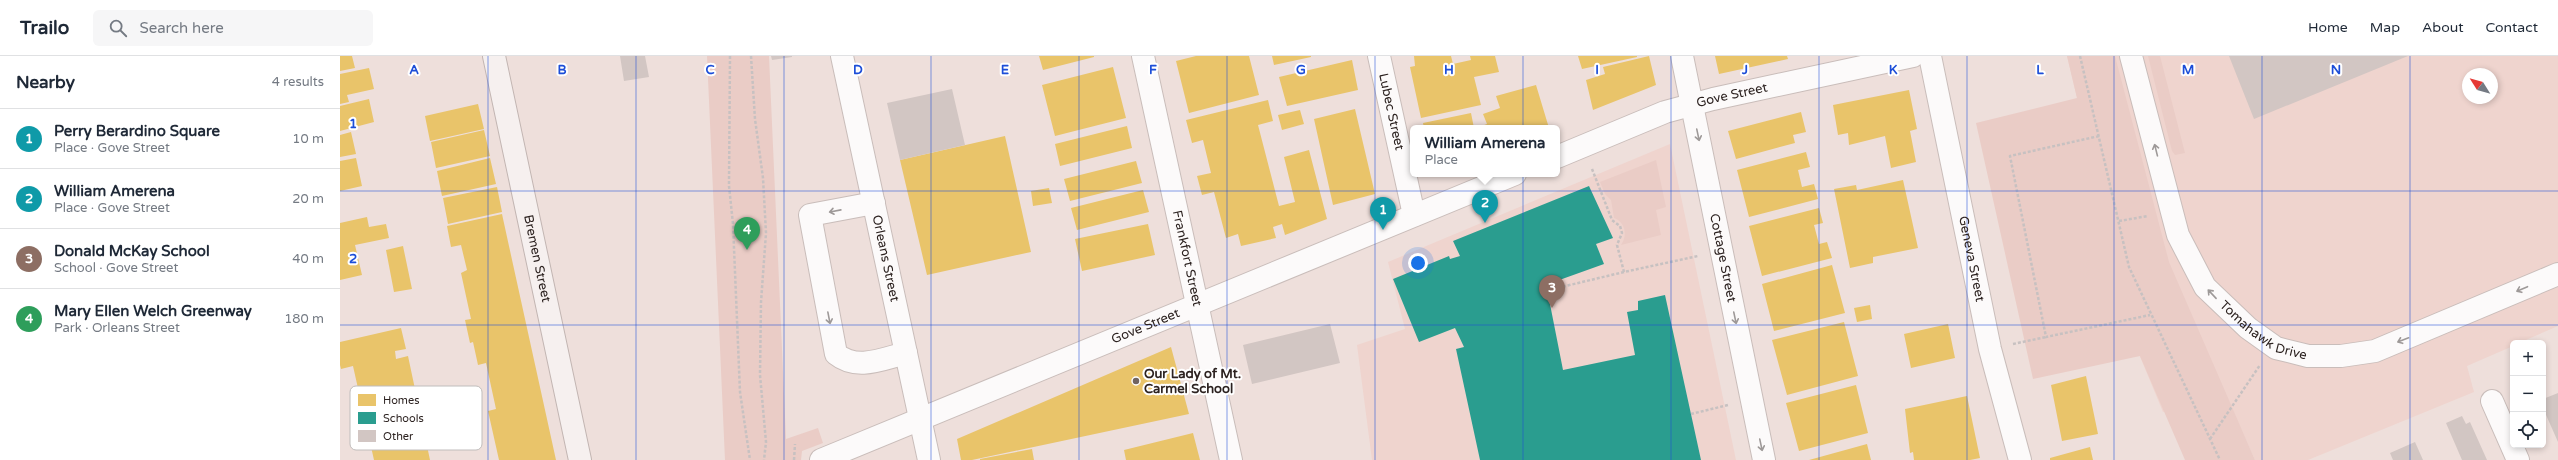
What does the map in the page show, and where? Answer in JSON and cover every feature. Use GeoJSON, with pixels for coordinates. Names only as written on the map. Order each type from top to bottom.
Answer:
{"type":"FeatureCollection","features":[{"type":"Feature","properties":{"kind":"main road","name":"Bremen Street"},"geometry":{"type":"LineString","coordinates":[[494,56],[580,460]]}},
{"type":"Feature","properties":{"kind":"street","name":"Orleans Street"},"geometry":{"type":"LineString","coordinates":[[842,56],[929,460]]}},
{"type":"Feature","properties":{"kind":"street","name":"Frankfort Street"},"geometry":{"type":"LineString","coordinates":[[1143,56],[1231,460]]}},
{"type":"Feature","properties":{"kind":"street","name":"Lubec Street"},"geometry":{"type":"LineString","coordinates":[[1379,56],[1414,215]]}},
{"type":"Feature","properties":{"kind":"street","name":"Cottage Street"},"geometry":{"type":"LineString","coordinates":[[1682,56],[1764,460]]}},
{"type":"Feature","properties":{"kind":"street","name":"Gove Street"},"geometry":{"type":"LineString","coordinates":[[1560,156],[1666,112],[1913,56]]}},
{"type":"Feature","properties":{"kind":"street","name":"Geneva Street"},"geometry":{"type":"LineString","coordinates":[[1930,56],[1990,349],[2020,460]]}},
{"type":"Feature","properties":{"kind":"street","name":"Tomahawk Drive"},"geometry":{"type":"LineString","coordinates":[[2131,56],[2178,235],[2205,287],[2248,328],[2273,345],[2308,356],[2341,356],[2375,351],[2558,274]]}},
{"type":"Feature","properties":{"kind":"street","name":"Gove Street"},"geometry":{"type":"LineString","coordinates":[[821,460],[1508,177]]}},
{"type":"Feature","properties":{"kind":"street"},"geometry":{"type":"LineString","coordinates":[[874,203],[810,215],[836,354],[845,361],[858,364],[906,353]]}},
{"type":"Feature","properties":{"kind":"street"},"geometry":{"type":"LineString","coordinates":[[2492,401],[2518,460]]}},
{"type":"Feature","properties":{"kind":"path"},"geometry":{"type":"LineString","coordinates":[[730,56],[729,186],[733,224],[740,392],[750,460]]}},
{"type":"Feature","properties":{"kind":"path"},"geometry":{"type":"LineString","coordinates":[[751,56],[755,119],[763,178],[766,233],[761,302],[760,375],[766,442],[764,460]]}},
{"type":"Feature","properties":{"kind":"path"},"geometry":{"type":"LineString","coordinates":[[2080,56],[2129,267],[2150,315],[2220,460]]}},
{"type":"Feature","properties":{"kind":"path"},"geometry":{"type":"LineString","coordinates":[[2046,337],[2010,156],[2099,136]]}},
{"type":"Feature","properties":{"kind":"path"},"geometry":{"type":"LineString","coordinates":[[1591,169],[1612,220],[1620,226],[1622,233],[1617,245],[1624,272]]}},
{"type":"Feature","properties":{"kind":"path"},"geometry":{"type":"LineString","coordinates":[[2119,222],[2172,211]]}},
{"type":"Feature","properties":{"kind":"path"},"geometry":{"type":"LineString","coordinates":[[1554,289],[1699,256]]}},
{"type":"Feature","properties":{"kind":"path"},"geometry":{"type":"LineString","coordinates":[[1990,349],[2150,315]]}},
{"type":"Feature","properties":{"kind":"path"},"geometry":{"type":"LineString","coordinates":[[2210,440],[2273,345]]}},
{"type":"Feature","properties":{"kind":"path"},"geometry":{"type":"LineString","coordinates":[[1691,414],[1730,404]]}},
{"type":"Feature","properties":{"kind":"path"},"geometry":{"type":"LineString","coordinates":[[794,460],[796,444]]}},
{"type":"Feature","properties":{"kind":"shaded area"},"geometry":{"type":"Polygon","coordinates":[[[707,56],[769,56],[786,439],[818,428],[823,443],[802,451],[801,460],[725,460],[707,56]]]}},
{"type":"Feature","properties":{"kind":"shaded area"},"geometry":{"type":"Polygon","coordinates":[[[2067,56],[2558,56],[2558,326],[2526,340],[2510,340],[2510,347],[2467,366],[2474,392],[2308,460],[2255,460],[2222,386],[2163,412],[2112,289],[2077,98],[2067,56]]]}},
{"type":"Feature","properties":{"kind":"shaded area"},"geometry":{"type":"Polygon","coordinates":[[[2067,56],[2115,56],[2169,262],[2255,460],[2185,460],[2140,356],[2033,379],[1976,123],[2077,98],[2067,56]]]}},
{"type":"Feature","properties":{"kind":"shaded area"},"geometry":{"type":"Polygon","coordinates":[[[2148,56],[2160,56],[2185,153],[2175,155],[2172,151],[2148,56]]]}},
{"type":"Feature","properties":{"kind":"shaded area"},"geometry":{"type":"Polygon","coordinates":[[[1670,144],[1736,460],[1372,460],[1357,345],[1405,329],[1388,262],[1670,144]]]}},
{"type":"Feature","properties":{"kind":"shaded area"},"geometry":{"type":"Polygon","coordinates":[[[1656,160],[1666,207],[1656,210],[1661,235],[1621,245],[1625,233],[1623,226],[1621,222],[1614,218],[1611,200],[1605,194],[1600,182],[1656,160]]]}},
{"type":"Feature","properties":{"kind":"building: Homes"},"geometry":{"type":"Polygon","coordinates":[[[340,56],[352,56],[355,68],[340,71],[340,56]]]}},
{"type":"Feature","properties":{"kind":"building: Homes"},"geometry":{"type":"Polygon","coordinates":[[[1039,56],[1094,56],[1094,57],[1043,70],[1039,56]]]}},
{"type":"Feature","properties":{"kind":"building: Homes"},"geometry":{"type":"Polygon","coordinates":[[[1196,56],[1249,56],[1259,95],[1189,113],[1176,61],[1196,56]]]}},
{"type":"Feature","properties":{"kind":"building: Homes"},"geometry":{"type":"Polygon","coordinates":[[[1272,56],[1311,56],[1311,57],[1274,65],[1272,56]]]}},
{"type":"Feature","properties":{"kind":"building: Homes"},"geometry":{"type":"Polygon","coordinates":[[[1414,56],[1451,56],[1453,64],[1471,60],[1470,56],[1495,56],[1499,72],[1474,77],[1481,105],[1421,118],[1410,67],[1415,66],[1414,56]]]}},
{"type":"Feature","properties":{"kind":"building: Homes"},"geometry":{"type":"Polygon","coordinates":[[[1578,56],[1637,56],[1637,57],[1582,69],[1578,56]]]}},
{"type":"Feature","properties":{"kind":"building: Homes"},"geometry":{"type":"Polygon","coordinates":[[[1649,56],[1656,85],[1593,110],[1586,80],[1605,74],[1603,67],[1649,56]]]}},
{"type":"Feature","properties":{"kind":"building: Homes"},"geometry":{"type":"Polygon","coordinates":[[[1715,56],[1787,56],[1788,59],[1719,74],[1715,56]]]}},
{"type":"Feature","properties":{"kind":"building: Homes"},"geometry":{"type":"Polygon","coordinates":[[[1352,60],[1358,90],[1287,106],[1279,77],[1352,60]]]}},
{"type":"Feature","properties":{"kind":"building: Homes"},"geometry":{"type":"Polygon","coordinates":[[[1113,67],[1126,118],[1055,136],[1042,85],[1113,67]]]}},
{"type":"Feature","properties":{"kind":"building: Homes"},"geometry":{"type":"Polygon","coordinates":[[[369,68],[374,89],[347,95],[349,102],[340,104],[340,74],[369,68]]]}},
{"type":"Feature","properties":{"kind":"building: Homes"},"geometry":{"type":"Polygon","coordinates":[[[1536,85],[1548,125],[1484,125],[1487,124],[1483,114],[1500,108],[1496,96],[1536,85]]]}},
{"type":"Feature","properties":{"kind":"building: Homes"},"geometry":{"type":"Polygon","coordinates":[[[1909,90],[1917,129],[1910,131],[1916,162],[1891,168],[1885,136],[1849,145],[1848,133],[1838,135],[1833,105],[1909,90]]]}},
{"type":"Feature","properties":{"kind":"building: Homes"},"geometry":{"type":"Polygon","coordinates":[[[369,99],[374,122],[340,131],[340,106],[369,99]]]}},
{"type":"Feature","properties":{"kind":"building: Homes"},"geometry":{"type":"Polygon","coordinates":[[[1268,100],[1273,121],[1258,125],[1279,206],[1295,202],[1284,157],[1309,150],[1327,219],[1285,235],[1282,224],[1273,227],[1276,238],[1241,246],[1238,234],[1226,238],[1214,192],[1202,195],[1197,176],[1211,173],[1203,140],[1192,143],[1186,120],[1268,100]]]}},
{"type":"Feature","properties":{"kind":"building: Homes"},"geometry":{"type":"Polygon","coordinates":[[[478,104],[484,129],[430,141],[425,116],[478,104]]]}},
{"type":"Feature","properties":{"kind":"building: Homes"},"geometry":{"type":"Polygon","coordinates":[[[1355,109],[1375,194],[1333,205],[1314,119],[1355,109]]]}},
{"type":"Feature","properties":{"kind":"building: Homes"},"geometry":{"type":"Polygon","coordinates":[[[1300,110],[1304,124],[1282,130],[1278,115],[1300,110]]]}},
{"type":"Feature","properties":{"kind":"building: Homes"},"geometry":{"type":"Polygon","coordinates":[[[1801,112],[1806,132],[1793,135],[1795,143],[1736,159],[1728,131],[1801,112]]]}},
{"type":"Feature","properties":{"kind":"building: Homes"},"geometry":{"type":"Polygon","coordinates":[[[1471,113],[1473,125],[1423,125],[1423,123],[1471,113]]]}},
{"type":"Feature","properties":{"kind":"building: Homes"},"geometry":{"type":"Polygon","coordinates":[[[1127,126],[1132,148],[1060,166],[1055,144],[1127,126]]]}},
{"type":"Feature","properties":{"kind":"building: Homes"},"geometry":{"type":"Polygon","coordinates":[[[484,130],[490,156],[436,168],[431,142],[484,130]]]}},
{"type":"Feature","properties":{"kind":"building: Homes"},"geometry":{"type":"Polygon","coordinates":[[[351,132],[356,154],[340,157],[340,135],[351,132]]]}},
{"type":"Feature","properties":{"kind":"building: Homes"},"geometry":{"type":"Polygon","coordinates":[[[1005,136],[1031,252],[927,275],[900,160],[1005,136]]]}},
{"type":"Feature","properties":{"kind":"building: Homes"},"geometry":{"type":"Polygon","coordinates":[[[1806,152],[1810,167],[1798,170],[1802,187],[1814,184],[1818,199],[1749,217],[1737,170],[1806,152]]]}},
{"type":"Feature","properties":{"kind":"building: Homes"},"geometry":{"type":"Polygon","coordinates":[[[356,158],[362,186],[340,191],[340,161],[356,158]]]}},
{"type":"Feature","properties":{"kind":"building: Homes"},"geometry":{"type":"Polygon","coordinates":[[[490,158],[496,184],[442,196],[437,171],[490,158]]]}},
{"type":"Feature","properties":{"kind":"building: Homes"},"geometry":{"type":"Polygon","coordinates":[[[1136,161],[1142,183],[1070,201],[1064,179],[1136,161]]]}},
{"type":"Feature","properties":{"kind":"building: Homes"},"geometry":{"type":"Polygon","coordinates":[[[1903,180],[1918,248],[1873,257],[1873,263],[1850,268],[1834,189],[1856,185],[1857,190],[1903,180]]]}},
{"type":"Feature","properties":{"kind":"building: Homes"},"geometry":{"type":"Polygon","coordinates":[[[497,187],[502,212],[448,224],[443,198],[497,187]]]}},
{"type":"Feature","properties":{"kind":"building: Homes"},"geometry":{"type":"Polygon","coordinates":[[[1049,188],[1052,203],[1033,206],[1031,191],[1049,188]]]}},
{"type":"Feature","properties":{"kind":"building: Homes"},"geometry":{"type":"Polygon","coordinates":[[[1143,190],[1149,212],[1077,230],[1071,208],[1143,190]]]}},
{"type":"Feature","properties":{"kind":"building: Homes"},"geometry":{"type":"Polygon","coordinates":[[[1819,208],[1823,223],[1814,225],[1819,244],[1827,242],[1832,258],[1762,276],[1749,226],[1819,208]]]}},
{"type":"Feature","properties":{"kind":"building: Homes"},"geometry":{"type":"Polygon","coordinates":[[[502,214],[556,460],[499,460],[488,411],[496,409],[486,363],[478,365],[473,342],[470,343],[465,320],[471,319],[461,273],[467,270],[461,245],[451,247],[447,226],[502,214]]]}},
{"type":"Feature","properties":{"kind":"building: Homes"},"geometry":{"type":"Polygon","coordinates":[[[367,217],[369,227],[386,224],[389,238],[355,245],[362,275],[340,280],[340,223],[367,217]]]}},
{"type":"Feature","properties":{"kind":"building: Homes"},"geometry":{"type":"Polygon","coordinates":[[[1148,224],[1155,255],[1082,271],[1075,239],[1148,224]]]}},
{"type":"Feature","properties":{"kind":"building: Homes"},"geometry":{"type":"Polygon","coordinates":[[[403,246],[412,289],[394,292],[386,250],[403,246]]]}},
{"type":"Feature","properties":{"kind":"building: Homes"},"geometry":{"type":"Polygon","coordinates":[[[1832,265],[1845,313],[1774,331],[1762,284],[1832,265]]]}},
{"type":"Feature","properties":{"kind":"building: Homes"},"geometry":{"type":"Polygon","coordinates":[[[1870,305],[1872,319],[1857,322],[1854,308],[1870,305]]]}},
{"type":"Feature","properties":{"kind":"building: Homes"},"geometry":{"type":"Polygon","coordinates":[[[1844,322],[1858,376],[1787,395],[1772,340],[1844,322]]]}},
{"type":"Feature","properties":{"kind":"building: Homes"},"geometry":{"type":"Polygon","coordinates":[[[1948,324],[1955,358],[1911,368],[1904,334],[1948,324]]]}},
{"type":"Feature","properties":{"kind":"building: Homes"},"geometry":{"type":"Polygon","coordinates":[[[401,328],[406,349],[395,351],[396,359],[408,356],[414,386],[357,386],[353,366],[341,369],[340,342],[401,328]]]}},
{"type":"Feature","properties":{"kind":"building: Homes","name":"Our Lady of Mt. Carmel School"},"geometry":{"type":"Polygon","coordinates":[[[1171,347],[1189,414],[972,460],[961,460],[957,439],[1171,347]]]}},
{"type":"Feature","properties":{"kind":"building: Homes"},"geometry":{"type":"Polygon","coordinates":[[[2086,376],[2098,434],[2062,441],[2051,385],[2086,376]]]}},
{"type":"Feature","properties":{"kind":"building: Homes"},"geometry":{"type":"Polygon","coordinates":[[[1856,385],[1868,433],[1799,451],[1786,403],[1856,385]]]}},
{"type":"Feature","properties":{"kind":"building: Homes"},"geometry":{"type":"Polygon","coordinates":[[[1967,396],[1980,458],[1970,460],[1914,460],[1913,452],[1910,453],[1905,409],[1967,396]]]}},
{"type":"Feature","properties":{"kind":"building: Homes"},"geometry":{"type":"Polygon","coordinates":[[[1193,433],[1200,460],[1126,460],[1124,450],[1193,433]]]}},
{"type":"Feature","properties":{"kind":"building: Homes"},"geometry":{"type":"Polygon","coordinates":[[[1867,444],[1871,460],[1809,460],[1867,444]]]}},
{"type":"Feature","properties":{"kind":"building: Homes"},"geometry":{"type":"Polygon","coordinates":[[[2090,447],[2093,460],[2050,460],[2050,458],[2090,447]]]}},
{"type":"Feature","properties":{"kind":"building: Homes"},"geometry":{"type":"Polygon","coordinates":[[[1032,449],[1034,460],[980,460],[980,459],[1032,449]]]}},
{"type":"Feature","properties":{"kind":"building: Homes"},"geometry":{"type":"Polygon","coordinates":[[[372,450],[428,450],[430,460],[374,460],[372,450]]]}},
{"type":"Feature","properties":{"kind":"building: Schools"},"geometry":{"type":"Polygon","coordinates":[[[1589,186],[1613,238],[1596,244],[1604,264],[1551,283],[1556,297],[1549,299],[1563,370],[1635,355],[1627,312],[1638,310],[1638,301],[1665,295],[1701,460],[1480,460],[1456,349],[1464,347],[1455,328],[1419,342],[1393,279],[1449,256],[1450,259],[1460,256],[1453,241],[1589,186]]]}},
{"type":"Feature","properties":{"kind":"building: Other"},"geometry":{"type":"Polygon","coordinates":[[[620,56],[645,56],[649,77],[624,81],[620,56]]]}},
{"type":"Feature","properties":{"kind":"building: Other"},"geometry":{"type":"Polygon","coordinates":[[[771,56],[792,56],[792,57],[772,60],[771,56]]]}},
{"type":"Feature","properties":{"kind":"building: Other"},"geometry":{"type":"Polygon","coordinates":[[[2229,56],[2408,56],[2254,119],[2229,56]]]}},
{"type":"Feature","properties":{"kind":"building: Other"},"geometry":{"type":"Polygon","coordinates":[[[952,89],[965,145],[900,160],[887,103],[952,89]]]}},
{"type":"Feature","properties":{"kind":"building: Other"},"geometry":{"type":"Polygon","coordinates":[[[1330,324],[1340,363],[1252,384],[1243,345],[1330,324]]]}},
{"type":"Feature","properties":{"kind":"building: Other"},"geometry":{"type":"Polygon","coordinates":[[[2558,393],[2558,442],[2546,415],[2546,398],[2558,393]]]}},
{"type":"Feature","properties":{"kind":"building: Other"},"geometry":{"type":"Polygon","coordinates":[[[2462,416],[2466,424],[2470,422],[2487,460],[2462,460],[2446,423],[2462,416]]]}},
{"type":"Feature","properties":{"kind":"building: Other"},"geometry":{"type":"Polygon","coordinates":[[[2415,442],[2423,460],[2393,460],[2390,453],[2415,442]]]}},
{"type":"Feature","properties":{"kind":"place","name":"William Amerena"},"geometry":{"type":"Point","coordinates":[1485,223]}},
{"type":"Feature","properties":{"kind":"place","name":"Perry Berardino Square"},"geometry":{"type":"Point","coordinates":[1383,230]}},
{"type":"Feature","properties":{"kind":"place","name":"Mary Ellen Welch Greenway"},"geometry":{"type":"Point","coordinates":[747,250]}},
{"type":"Feature","properties":{"kind":"place","name":"Donald McKay School"},"geometry":{"type":"Point","coordinates":[1552,308]}},
{"type":"Feature","properties":{"kind":"place","name":"Our Lady of Mt. Carmel School"},"geometry":{"type":"Point","coordinates":[1136,381]}}]}
